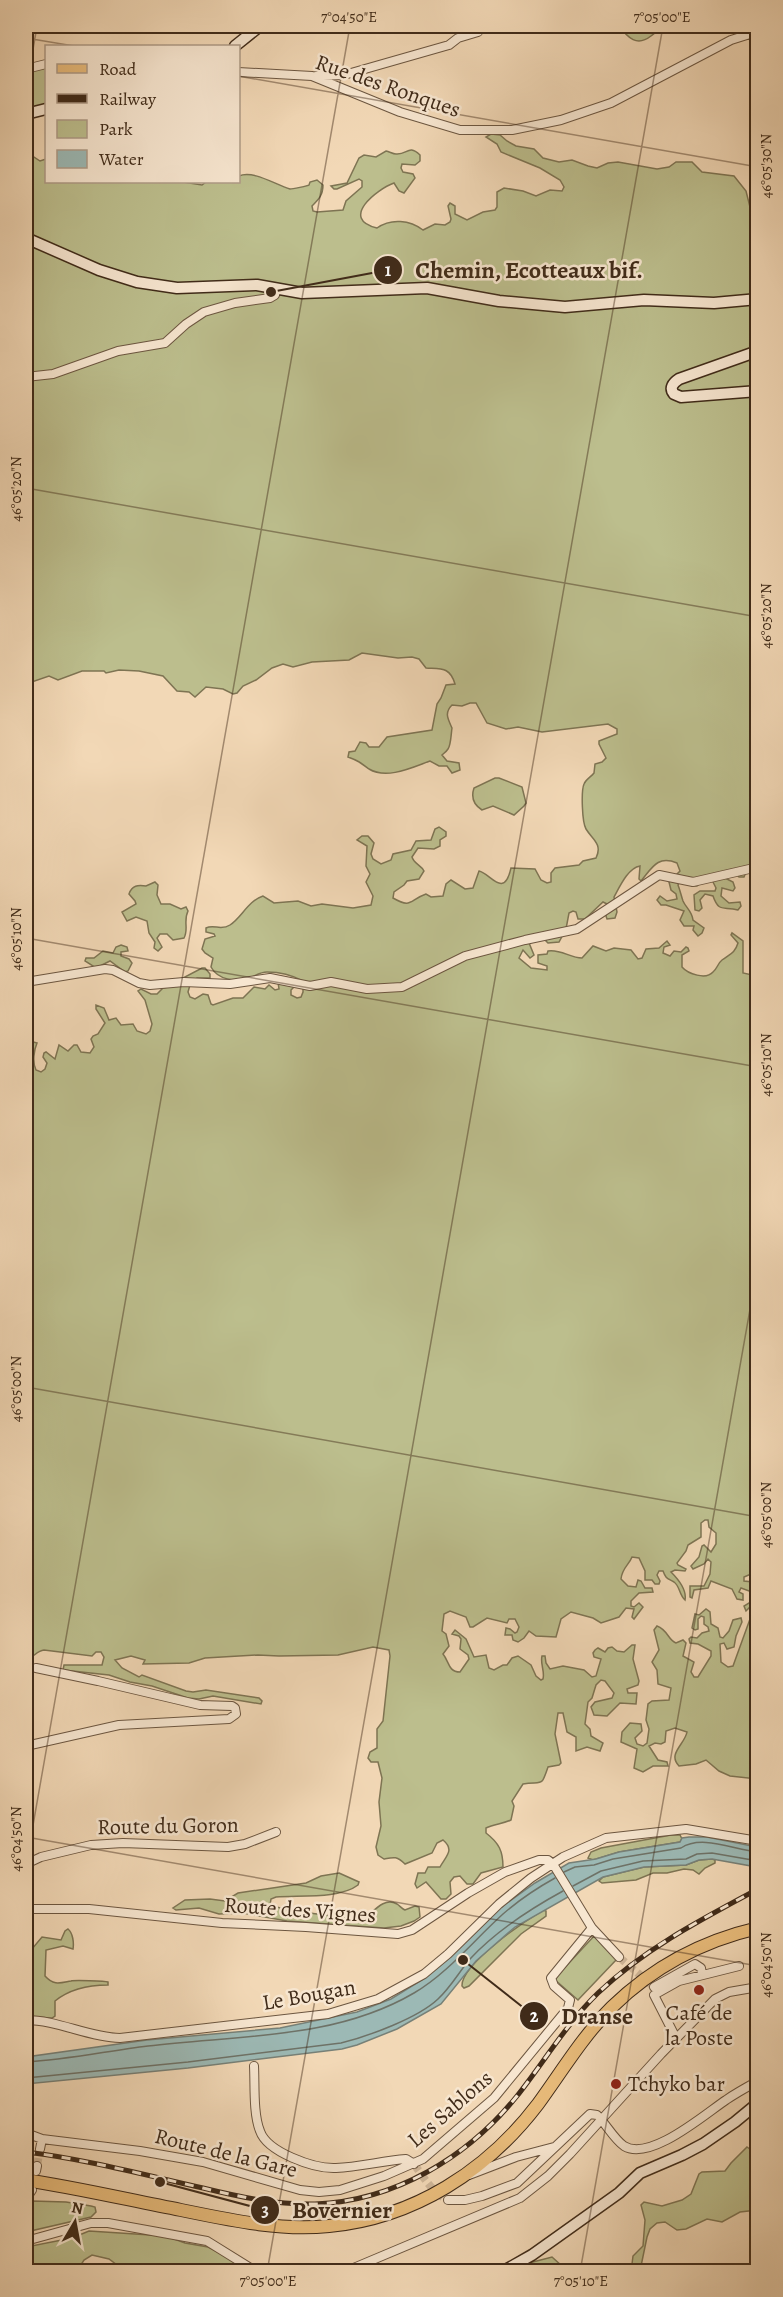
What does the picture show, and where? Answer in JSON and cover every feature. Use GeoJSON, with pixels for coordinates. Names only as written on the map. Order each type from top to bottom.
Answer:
{"type":"FeatureCollection","features":[{"type":"Feature","properties":{"kind":"main road"},"geometry":{"type":"LineString","coordinates":[[29,2185],[228,2220],[297,2228],[346,2224],[380,2217],[428,2198],[465,2176],[493,2154],[519,2126],[598,2023],[627,1994],[660,1968],[692,1950],[729,1935],[758,1928]]}},
{"type":"Feature","properties":{"kind":"street"},"geometry":{"type":"LineString","coordinates":[[236,45],[260,26]]}},
{"type":"Feature","properties":{"kind":"street"},"geometry":{"type":"LineString","coordinates":[[312,76],[344,75],[448,45],[458,38],[478,32]]}},
{"type":"Feature","properties":{"kind":"street","name":"Rue des Ronques"},"geometry":{"type":"LineString","coordinates":[[240,72],[312,76],[400,112],[460,130],[512,130],[561,120],[600,107],[731,39],[750,34],[758,36]]}},
{"type":"Feature","properties":{"kind":"street"},"geometry":{"type":"LineString","coordinates":[[26,69],[45,64]]}},
{"type":"Feature","properties":{"kind":"street"},"geometry":{"type":"LineString","coordinates":[[26,114],[45,109]]}},
{"type":"Feature","properties":{"kind":"street"},"geometry":{"type":"LineString","coordinates":[[26,238],[90,267],[147,284],[177,288],[257,285],[302,293],[428,288],[499,301],[565,307],[644,300],[714,303],[758,299]]}},
{"type":"Feature","properties":{"kind":"street"},"geometry":{"type":"LineString","coordinates":[[26,378],[53,374],[126,349],[165,343],[204,312],[235,303],[270,298],[275,294],[277,288]]}},
{"type":"Feature","properties":{"kind":"street"},"geometry":{"type":"LineString","coordinates":[[758,351],[679,379],[673,383],[672,389],[674,394],[681,397],[758,391]]}},
{"type":"Feature","properties":{"kind":"street"},"geometry":{"type":"LineString","coordinates":[[26,982],[105,969],[113,970],[139,983],[150,985],[184,982],[230,984],[270,978],[310,986],[331,982],[367,989],[402,987],[465,956],[578,929],[659,875],[693,882],[758,867]]}},
{"type":"Feature","properties":{"kind":"street"},"geometry":{"type":"LineString","coordinates":[[26,1746],[119,1725],[228,1719],[236,1712],[232,1706],[192,1704],[36,1668]]}},
{"type":"Feature","properties":{"kind":"street"},"geometry":{"type":"LineString","coordinates":[[619,1957],[592,1928],[554,1866],[601,1839],[632,1833],[692,1829],[758,1841]]}},
{"type":"Feature","properties":{"kind":"street","name":"Route du Goron"},"geometry":{"type":"LineString","coordinates":[[26,1864],[52,1854],[91,1845],[123,1843],[228,1847],[245,1844],[276,1832]]}},
{"type":"Feature","properties":{"kind":"street","name":"Route des Vignes"},"geometry":{"type":"LineString","coordinates":[[26,1909],[89,1909],[222,1923],[306,1926],[398,1934],[412,1930],[505,1872],[539,1860],[548,1860],[554,1866]]}},
{"type":"Feature","properties":{"kind":"street","name":"Le Bougan"},"geometry":{"type":"LineString","coordinates":[[26,2020],[44,2021],[94,2035],[120,2038],[315,2016],[353,2008],[389,1994],[424,1974],[510,1894],[554,1866]]}},
{"type":"Feature","properties":{"kind":"street","name":"Les Sablons"},"geometry":{"type":"LineString","coordinates":[[254,2066],[258,2128],[262,2138],[271,2147],[290,2156],[328,2168],[405,2159],[414,2164],[494,2098],[568,2008],[570,2000],[554,1986],[551,1978],[592,1928]]}},
{"type":"Feature","properties":{"kind":"street"},"geometry":{"type":"LineString","coordinates":[[654,1987],[695,1964],[701,1968],[702,1974]]}},
{"type":"Feature","properties":{"kind":"street"},"geometry":{"type":"LineString","coordinates":[[676,2038],[654,1995],[679,1981],[739,1966]]}},
{"type":"Feature","properties":{"kind":"street"},"geometry":{"type":"LineString","coordinates":[[344,2271],[520,2198],[548,2176],[714,1999],[729,1992],[758,1987]]}},
{"type":"Feature","properties":{"kind":"street"},"geometry":{"type":"LineString","coordinates":[[448,2200],[474,2198],[512,2186],[524,2178],[590,2114],[597,2115],[624,2146],[642,2149],[685,2129],[728,2098],[758,2081]]}},
{"type":"Feature","properties":{"kind":"street"},"geometry":{"type":"LineString","coordinates":[[502,2271],[532,2255],[613,2197],[640,2173],[696,2148],[735,2122],[758,2103]]}},
{"type":"Feature","properties":{"kind":"street","name":"Route de la Gare"},"geometry":{"type":"LineString","coordinates":[[26,2133],[42,2139],[183,2158],[233,2169],[309,2192],[352,2187],[414,2164]]}},
{"type":"Feature","properties":{"kind":"street"},"geometry":{"type":"LineString","coordinates":[[40,2150],[42,2139]]}},
{"type":"Feature","properties":{"kind":"street"},"geometry":{"type":"LineString","coordinates":[[465,2176],[516,2157],[555,2146]]}},
{"type":"Feature","properties":{"kind":"street"},"geometry":{"type":"LineString","coordinates":[[26,2199],[29,2185]]}},
{"type":"Feature","properties":{"kind":"street"},"geometry":{"type":"LineString","coordinates":[[26,2241],[91,2223],[108,2223],[207,2241],[258,2271]]}},
{"type":"Feature","properties":{"kind":"green space"},"geometry":{"type":"Polygon","coordinates":[[[619,26],[661,26],[646,39],[637,41],[629,37],[619,26]]]}},
{"type":"Feature","properties":{"kind":"green space"},"geometry":{"type":"Polygon","coordinates":[[[45,67],[45,105],[26,111],[26,73],[45,67]]]}},
{"type":"Feature","properties":{"kind":"green space"},"geometry":{"type":"Polygon","coordinates":[[[491,134],[500,135],[516,146],[534,149],[543,158],[559,162],[572,160],[597,168],[618,162],[657,169],[669,167],[676,162],[692,162],[702,172],[734,176],[746,191],[750,207],[757,209],[757,869],[748,867],[744,877],[739,877],[734,871],[725,878],[733,882],[735,888],[733,891],[722,888],[721,896],[729,903],[740,902],[741,906],[738,910],[722,908],[717,905],[713,896],[705,894],[700,900],[702,908],[699,911],[695,910],[694,895],[700,891],[715,891],[716,888],[712,880],[692,886],[689,880],[681,879],[678,885],[683,901],[693,920],[704,928],[698,936],[693,930],[694,926],[684,926],[680,920],[684,911],[661,905],[657,900],[660,896],[667,901],[677,899],[669,882],[680,871],[677,863],[664,861],[656,864],[641,881],[639,879],[640,866],[636,867],[625,878],[614,897],[617,912],[615,918],[607,919],[609,905],[603,902],[585,919],[578,919],[576,912],[573,911],[569,913],[566,929],[559,942],[548,943],[546,941],[548,935],[527,938],[534,955],[530,958],[523,950],[519,958],[531,968],[547,970],[547,966],[538,963],[538,955],[547,954],[548,951],[557,951],[582,958],[593,946],[606,951],[614,948],[631,950],[638,959],[642,958],[646,949],[659,948],[667,941],[670,945],[664,947],[663,953],[670,956],[674,951],[681,952],[686,947],[688,948],[689,951],[682,955],[682,967],[693,974],[706,976],[713,972],[721,961],[735,949],[738,943],[731,935],[732,933],[743,941],[743,973],[757,976],[758,1571],[744,1577],[744,1581],[753,1582],[756,1587],[749,1591],[741,1588],[739,1592],[743,1594],[743,1600],[737,1599],[732,1589],[711,1581],[708,1588],[694,1590],[692,1598],[690,1597],[690,1586],[704,1586],[710,1574],[711,1562],[708,1559],[704,1564],[693,1569],[691,1566],[699,1557],[702,1546],[704,1545],[711,1552],[716,1544],[716,1533],[709,1527],[708,1520],[705,1520],[701,1523],[701,1537],[688,1545],[677,1563],[686,1569],[685,1571],[671,1572],[683,1589],[685,1600],[676,1584],[665,1576],[663,1571],[659,1571],[657,1575],[659,1584],[655,1584],[652,1580],[645,1580],[645,1571],[639,1558],[632,1557],[621,1579],[628,1586],[636,1587],[638,1580],[641,1581],[645,1588],[652,1588],[653,1592],[639,1593],[631,1601],[631,1606],[634,1607],[639,1603],[643,1607],[634,1619],[632,1617],[634,1609],[626,1608],[619,1617],[601,1623],[593,1618],[571,1612],[561,1619],[556,1637],[536,1636],[529,1631],[518,1642],[513,1640],[512,1635],[505,1635],[506,1628],[517,1632],[519,1627],[515,1619],[509,1619],[507,1623],[487,1618],[470,1627],[466,1617],[450,1611],[444,1614],[442,1631],[446,1634],[449,1646],[443,1654],[456,1672],[460,1672],[469,1659],[468,1655],[460,1649],[459,1636],[452,1634],[455,1630],[466,1639],[474,1657],[486,1655],[489,1668],[494,1670],[507,1665],[512,1658],[518,1656],[531,1665],[536,1676],[541,1680],[543,1679],[542,1656],[545,1656],[550,1669],[563,1666],[584,1670],[592,1677],[596,1676],[601,1659],[594,1657],[595,1650],[598,1648],[605,1652],[612,1647],[624,1652],[635,1645],[633,1659],[639,1681],[638,1685],[627,1689],[628,1693],[637,1693],[636,1704],[620,1703],[607,1716],[594,1715],[591,1707],[595,1702],[612,1698],[614,1693],[605,1681],[601,1680],[596,1685],[592,1698],[588,1702],[585,1724],[590,1729],[591,1736],[603,1743],[600,1751],[587,1747],[576,1751],[576,1737],[567,1732],[563,1713],[558,1713],[555,1734],[561,1763],[548,1767],[542,1781],[523,1784],[512,1801],[514,1806],[511,1820],[486,1828],[486,1833],[499,1848],[503,1867],[481,1873],[473,1884],[467,1884],[460,1876],[454,1877],[450,1882],[451,1894],[446,1899],[441,1899],[426,1882],[417,1888],[415,1884],[418,1873],[425,1873],[428,1867],[440,1867],[447,1856],[449,1850],[443,1840],[437,1843],[432,1853],[405,1864],[395,1858],[384,1859],[378,1855],[376,1847],[381,1826],[379,1802],[382,1778],[378,1762],[371,1762],[368,1758],[370,1752],[377,1748],[377,1729],[383,1721],[389,1650],[373,1647],[338,1655],[258,1655],[205,1658],[189,1663],[143,1664],[145,1660],[131,1656],[115,1660],[122,1668],[139,1677],[142,1675],[186,1691],[206,1690],[259,1698],[262,1701],[261,1704],[213,1696],[199,1699],[188,1698],[109,1675],[63,1670],[64,1665],[102,1665],[104,1657],[101,1652],[96,1652],[92,1656],[44,1650],[26,1659],[26,1072],[29,1068],[26,1063],[31,1052],[26,1049],[26,1040],[37,1043],[34,1063],[36,1070],[41,1072],[47,1063],[43,1057],[44,1053],[46,1052],[55,1059],[59,1045],[68,1051],[77,1045],[81,1052],[90,1053],[94,1047],[91,1039],[98,1034],[105,1023],[96,1005],[104,1008],[109,1020],[116,1018],[121,1025],[133,1024],[137,1031],[146,1034],[150,1031],[152,1024],[145,1000],[138,991],[141,989],[157,994],[163,988],[178,985],[181,979],[202,968],[210,974],[210,978],[197,978],[190,985],[188,992],[190,997],[195,999],[203,994],[208,995],[213,1005],[233,998],[243,998],[254,987],[265,989],[269,985],[275,990],[279,989],[278,982],[295,986],[291,990],[291,995],[301,997],[303,981],[286,974],[264,972],[238,980],[218,975],[211,967],[213,958],[202,949],[205,939],[215,936],[206,932],[206,928],[230,925],[253,902],[263,896],[274,903],[298,901],[311,906],[322,904],[353,908],[371,905],[373,896],[366,882],[370,874],[366,866],[367,846],[357,840],[362,836],[368,836],[374,843],[371,854],[373,859],[381,864],[391,860],[393,854],[411,850],[416,841],[431,840],[435,829],[439,827],[446,832],[446,836],[440,840],[440,846],[434,849],[418,848],[412,857],[424,871],[419,879],[407,881],[394,892],[393,898],[404,903],[426,894],[431,897],[443,896],[446,884],[451,880],[465,889],[473,888],[479,871],[501,884],[505,882],[511,868],[535,869],[541,880],[551,882],[551,873],[555,868],[579,865],[583,861],[596,858],[597,845],[586,829],[584,820],[583,788],[594,773],[595,764],[606,758],[599,741],[617,734],[617,729],[608,724],[542,732],[518,727],[506,729],[487,723],[476,703],[462,706],[452,705],[447,713],[452,728],[450,742],[448,749],[442,755],[447,761],[459,763],[460,770],[452,773],[447,766],[439,766],[430,761],[408,769],[384,773],[369,769],[348,757],[349,752],[355,751],[360,742],[366,743],[369,747],[379,747],[387,737],[432,730],[437,704],[446,685],[455,684],[448,672],[426,668],[419,659],[412,657],[398,658],[362,653],[349,660],[312,662],[293,667],[283,664],[272,668],[233,694],[223,689],[206,687],[195,697],[189,692],[177,691],[163,676],[119,670],[106,673],[104,671],[82,671],[58,680],[49,676],[26,684],[26,141],[28,153],[40,161],[45,159],[45,183],[189,183],[202,185],[205,183],[240,183],[240,176],[251,175],[290,189],[309,185],[310,182],[317,180],[323,185],[320,197],[312,206],[313,211],[317,212],[343,210],[346,201],[362,187],[362,181],[359,179],[337,189],[331,186],[347,183],[359,158],[364,155],[376,157],[386,151],[396,154],[413,150],[420,155],[420,161],[415,165],[402,164],[403,172],[413,174],[415,178],[404,193],[399,191],[394,183],[379,191],[361,211],[361,218],[366,224],[377,228],[394,222],[406,222],[423,230],[435,224],[445,225],[451,219],[448,206],[450,203],[455,206],[455,214],[467,220],[483,212],[495,210],[497,192],[504,188],[536,196],[550,190],[562,191],[564,187],[560,180],[540,168],[501,152],[497,144],[486,137],[491,134]]]}},
{"type":"Feature","properties":{"kind":"green space"},"geometry":{"type":"Polygon","coordinates":[[[495,778],[522,787],[526,803],[514,815],[493,806],[482,810],[475,803],[474,788],[495,778]]]}},
{"type":"Feature","properties":{"kind":"green space"},"geometry":{"type":"Polygon","coordinates":[[[155,882],[158,885],[157,895],[161,904],[170,904],[181,909],[186,907],[188,911],[184,938],[173,940],[167,934],[160,934],[157,938],[162,947],[158,951],[154,948],[155,942],[149,933],[147,921],[136,917],[127,921],[122,912],[136,904],[129,894],[132,889],[155,882]]]}},
{"type":"Feature","properties":{"kind":"green space"},"geometry":{"type":"Polygon","coordinates":[[[121,945],[127,947],[128,951],[121,952],[121,956],[132,963],[128,971],[125,972],[110,961],[96,968],[85,961],[86,958],[94,958],[103,951],[113,953],[116,947],[121,945]]]}},
{"type":"Feature","properties":{"kind":"green space"},"geometry":{"type":"Polygon","coordinates":[[[757,1598],[757,1779],[730,1776],[719,1771],[706,1760],[679,1766],[675,1757],[687,1732],[675,1728],[666,1731],[665,1742],[649,1746],[658,1760],[667,1762],[668,1766],[653,1766],[643,1772],[634,1768],[637,1749],[621,1742],[622,1732],[630,1723],[641,1724],[642,1731],[635,1738],[637,1744],[643,1746],[647,1743],[648,1704],[652,1701],[669,1700],[671,1688],[658,1684],[657,1670],[652,1662],[659,1650],[654,1630],[657,1626],[673,1642],[683,1640],[686,1643],[683,1656],[694,1662],[691,1672],[694,1677],[698,1677],[711,1656],[711,1651],[698,1644],[690,1643],[691,1637],[697,1638],[709,1631],[704,1624],[704,1617],[701,1616],[698,1619],[698,1629],[692,1628],[695,1614],[699,1615],[706,1609],[710,1612],[711,1624],[718,1628],[720,1637],[723,1638],[729,1631],[733,1620],[741,1618],[742,1622],[734,1647],[727,1649],[724,1643],[720,1644],[721,1662],[728,1667],[733,1666],[755,1608],[751,1606],[746,1611],[744,1606],[757,1598]]]}},
{"type":"Feature","properties":{"kind":"green space"},"geometry":{"type":"Polygon","coordinates":[[[680,1835],[682,1839],[680,1842],[619,1852],[593,1860],[588,1858],[591,1852],[601,1848],[680,1835]]]}},
{"type":"Feature","properties":{"kind":"green space"},"geometry":{"type":"Polygon","coordinates":[[[712,1859],[715,1863],[699,1874],[693,1870],[684,1869],[653,1873],[636,1880],[602,1883],[599,1881],[603,1877],[644,1867],[686,1865],[699,1860],[712,1859]]]}},
{"type":"Feature","properties":{"kind":"green space"},"geometry":{"type":"Polygon","coordinates":[[[339,1873],[359,1882],[358,1885],[341,1892],[319,1896],[276,1897],[271,1899],[270,1905],[287,1910],[362,1920],[382,1904],[392,1902],[405,1910],[415,1906],[419,1907],[420,1917],[401,1926],[384,1928],[287,1921],[243,1913],[219,1914],[199,1908],[176,1910],[173,1908],[185,1900],[225,1901],[238,1893],[306,1883],[321,1876],[339,1873]]]}},
{"type":"Feature","properties":{"kind":"green space"},"geometry":{"type":"Polygon","coordinates":[[[543,1910],[546,1911],[546,1916],[521,1934],[469,1986],[464,1988],[462,1986],[464,1977],[482,1955],[543,1910]]]}},
{"type":"Feature","properties":{"kind":"green space"},"geometry":{"type":"Polygon","coordinates":[[[68,1929],[73,1938],[73,1949],[63,1946],[46,1950],[45,1976],[57,1983],[96,1981],[108,1982],[108,1985],[80,1988],[67,1993],[55,2001],[55,2016],[52,2018],[26,2017],[26,1952],[32,1949],[42,1937],[61,1940],[68,1929]]]}},
{"type":"Feature","properties":{"kind":"green space"},"geometry":{"type":"Polygon","coordinates":[[[595,1935],[617,1959],[578,2000],[554,1979],[595,1935]]]}},
{"type":"Feature","properties":{"kind":"green space"},"geometry":{"type":"Polygon","coordinates":[[[747,2147],[757,2154],[757,2210],[740,2212],[722,2222],[707,2219],[686,2229],[677,2230],[665,2222],[657,2223],[650,2229],[647,2237],[640,2271],[625,2271],[632,2264],[633,2256],[643,2246],[645,2220],[641,2205],[644,2202],[662,2206],[682,2200],[691,2194],[699,2174],[725,2171],[747,2147]]]}},
{"type":"Feature","properties":{"kind":"green space"},"geometry":{"type":"Polygon","coordinates":[[[32,2201],[66,2202],[91,2206],[95,2207],[96,2212],[91,2217],[26,2232],[26,2204],[32,2201]]]}},
{"type":"Feature","properties":{"kind":"green space"},"geometry":{"type":"Polygon","coordinates":[[[89,2231],[166,2236],[185,2243],[208,2247],[236,2261],[247,2271],[204,2271],[196,2267],[160,2266],[159,2271],[125,2271],[109,2259],[92,2255],[84,2260],[77,2271],[26,2272],[26,2247],[72,2238],[89,2231]]]}},
{"type":"Feature","properties":{"kind":"green space"},"geometry":{"type":"Polygon","coordinates":[[[552,2257],[562,2266],[592,2266],[601,2271],[520,2271],[529,2263],[552,2257]]]}},
{"type":"Feature","properties":{"kind":"water"},"geometry":{"type":"Polygon","coordinates":[[[707,1837],[757,1847],[757,1867],[712,1859],[699,1860],[686,1865],[644,1867],[603,1877],[515,1927],[476,1961],[441,2004],[397,2029],[357,2045],[342,2049],[188,2068],[26,2084],[26,2057],[147,2040],[280,2028],[357,2012],[391,1999],[422,1980],[449,1958],[500,1908],[535,1883],[569,1863],[680,1842],[682,1838],[707,1837]]]}},
{"type":"Feature","properties":{"kind":"tunnel"},"geometry":{"type":"LineString","coordinates":[[619,1957],[654,1987]]}},
{"type":"Feature","properties":{"kind":"tunnel"},"geometry":{"type":"LineString","coordinates":[[37,2166],[40,2149]]}},
{"type":"Feature","properties":{"kind":"tunnel"},"geometry":{"type":"LineString","coordinates":[[414,2164],[433,2189],[448,2200]]}},
{"type":"Feature","properties":{"kind":"railway"},"geometry":{"type":"LineString","coordinates":[[26,2152],[93,2163],[273,2202],[315,2204],[345,2201],[401,2185],[453,2156],[498,2118],[576,2017],[616,1977],[674,1936],[758,1889]]}},
{"type":"Feature","properties":{"kind":"place","name":"Chemin, Ecotteaux bif."},"geometry":{"type":"Point","coordinates":[271,292]}},
{"type":"Feature","properties":{"kind":"place","name":"Dranse"},"geometry":{"type":"Point","coordinates":[463,1960]}},
{"type":"Feature","properties":{"kind":"place","name":"Café de la Poste"},"geometry":{"type":"Point","coordinates":[699,1990]}},
{"type":"Feature","properties":{"kind":"place","name":"Tchyko bar"},"geometry":{"type":"Point","coordinates":[616,2084]}},
{"type":"Feature","properties":{"kind":"place","name":"Bovernier"},"geometry":{"type":"Point","coordinates":[160,2182]}}]}
